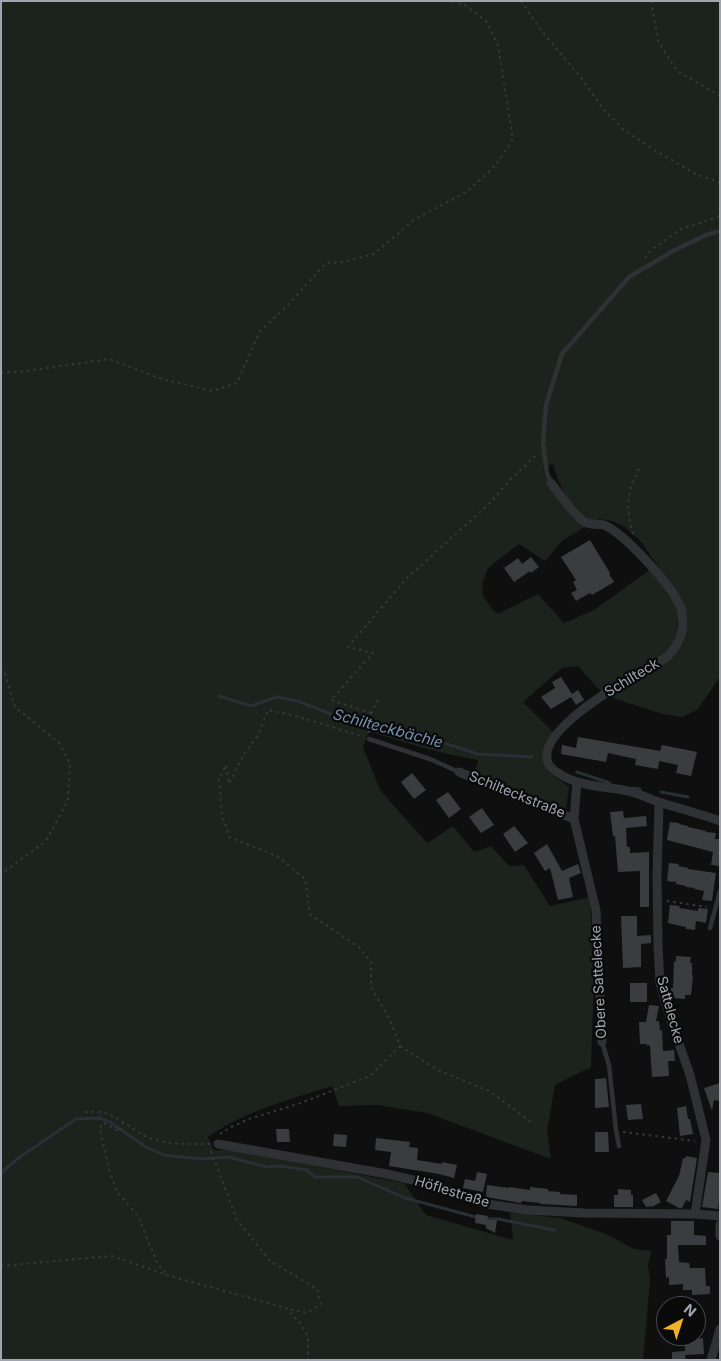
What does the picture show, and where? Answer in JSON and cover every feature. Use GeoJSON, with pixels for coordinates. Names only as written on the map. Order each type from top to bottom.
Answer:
{"type":"FeatureCollection","features":[{"type":"Feature","properties":{"kind":"street","name":"Schilteck"},"geometry":{"type":"LineString","coordinates":[[551,483],[565,502],[583,521],[604,525],[620,535],[651,565],[668,586],[679,604],[683,616],[683,628],[678,643],[667,657],[582,709],[561,729],[551,742],[547,754],[548,764],[554,770],[577,782]]}},
{"type":"Feature","properties":{"kind":"street","name":"Schilteckstraße"},"geometry":{"type":"LineString","coordinates":[[459,772],[574,819],[577,782]]}},
{"type":"Feature","properties":{"kind":"street"},"geometry":{"type":"LineString","coordinates":[[577,782],[643,795],[720,821]]}},
{"type":"Feature","properties":{"kind":"street","name":"Sattelecke"},"geometry":{"type":"LineString","coordinates":[[660,802],[657,899],[660,983],[690,1076],[706,1142],[695,1214]]}},
{"type":"Feature","properties":{"kind":"street","name":"Obere Sattelecke"},"geometry":{"type":"LineString","coordinates":[[574,819],[596,910],[602,1042]]}},
{"type":"Feature","properties":{"kind":"street","name":"Höflestraße"},"geometry":{"type":"LineString","coordinates":[[214,1148],[387,1174],[434,1185],[487,1204],[528,1210],[584,1214],[695,1214],[720,1216]]}},
{"type":"Feature","properties":{"kind":"street"},"geometry":{"type":"LineString","coordinates":[[720,1225],[720,1236]]}},
{"type":"Feature","properties":{"kind":"street"},"geometry":{"type":"LineString","coordinates":[[711,1360],[720,1329]]}},
{"type":"Feature","properties":{"kind":"lane"},"geometry":{"type":"LineString","coordinates":[[551,483],[542,444],[546,404],[562,354],[629,277],[673,251],[706,235],[720,231]]}},
{"type":"Feature","properties":{"kind":"lane","name":"Schilteckstraße"},"geometry":{"type":"LineString","coordinates":[[369,739],[430,759],[459,772]]}},
{"type":"Feature","properties":{"kind":"lane"},"geometry":{"type":"LineString","coordinates":[[710,928],[720,891]]}},
{"type":"Feature","properties":{"kind":"lane","name":"Obere Sattelecke"},"geometry":{"type":"LineString","coordinates":[[602,1042],[609,1065],[619,1146]]}},
{"type":"Feature","properties":{"kind":"path"},"geometry":{"type":"LineString","coordinates":[[1,373],[109,359],[162,379],[213,391],[237,383],[260,331],[286,307],[326,263],[343,262],[374,254],[415,219],[468,191],[496,165],[513,139],[498,45],[486,21],[465,5],[451,1]]}},
{"type":"Feature","properties":{"kind":"path"},"geometry":{"type":"LineString","coordinates":[[521,1],[540,29],[582,79],[604,110],[624,130],[696,174],[720,182]]}},
{"type":"Feature","properties":{"kind":"path"},"geometry":{"type":"LineString","coordinates":[[651,1],[658,41],[677,71],[720,96]]}},
{"type":"Feature","properties":{"kind":"path"},"geometry":{"type":"LineString","coordinates":[[640,264],[652,250],[679,230],[720,216]]}},
{"type":"Feature","properties":{"kind":"path"},"geometry":{"type":"LineString","coordinates":[[371,713],[331,700],[373,653],[348,647],[405,580],[490,502],[544,448]]}},
{"type":"Feature","properties":{"kind":"path"},"geometry":{"type":"LineString","coordinates":[[638,552],[630,522],[628,504],[630,490],[639,468]]}},
{"type":"Feature","properties":{"kind":"path"},"geometry":{"type":"LineString","coordinates":[[1,668],[5,674],[15,707],[60,743],[70,763],[68,800],[46,841],[1,874]]}},
{"type":"Feature","properties":{"kind":"path"},"geometry":{"type":"LineString","coordinates":[[368,728],[371,713],[379,698]]}},
{"type":"Feature","properties":{"kind":"path"},"geometry":{"type":"LineString","coordinates":[[369,739],[268,710],[258,735],[244,754],[229,784],[226,765],[220,779],[222,814],[229,837],[277,856],[305,879],[310,914],[360,948],[371,962],[371,987],[390,1020],[400,1046],[438,1070],[491,1092],[531,1122]]}},
{"type":"Feature","properties":{"kind":"path"},"geometry":{"type":"LineString","coordinates":[[657,899],[714,909]]}},
{"type":"Feature","properties":{"kind":"path"},"geometry":{"type":"LineString","coordinates":[[1,1266],[112,1256],[167,1275],[307,1313],[321,1304],[317,1289],[270,1261],[237,1220],[216,1165],[214,1148],[216,1137],[249,1118],[298,1104],[370,1076],[400,1046]]}},
{"type":"Feature","properties":{"kind":"path"},"geometry":{"type":"LineString","coordinates":[[85,1112],[104,1113],[151,1138],[172,1144],[214,1148]]}},
{"type":"Feature","properties":{"kind":"path"},"geometry":{"type":"LineString","coordinates":[[124,1122],[119,1132],[102,1123],[100,1130],[112,1177],[117,1192],[138,1216],[158,1265],[167,1275]]}},
{"type":"Feature","properties":{"kind":"path"},"geometry":{"type":"LineString","coordinates":[[616,1130],[706,1142]]}},
{"type":"Feature","properties":{"kind":"path"},"geometry":{"type":"LineString","coordinates":[[286,1308],[294,1316],[308,1337],[308,1360]]}},
{"type":"Feature","properties":{"kind":"shaded area"},"geometry":{"type":"Polygon","coordinates":[[[1,1],[720,1],[720,677],[697,710],[682,717],[663,714],[606,696],[680,645],[686,631],[685,616],[662,572],[642,543],[625,527],[612,521],[599,519],[593,522],[578,510],[562,489],[553,463],[543,470],[551,486],[586,526],[562,541],[545,561],[519,544],[488,568],[482,584],[483,596],[492,609],[498,614],[538,594],[564,623],[594,610],[651,569],[669,593],[678,610],[677,636],[668,652],[602,693],[578,666],[562,668],[523,702],[553,732],[546,751],[547,771],[569,787],[566,809],[555,809],[474,775],[478,760],[423,748],[369,731],[363,747],[380,790],[427,843],[453,826],[474,852],[491,846],[509,866],[524,865],[550,906],[590,897],[594,975],[591,1068],[555,1085],[547,1131],[551,1159],[427,1113],[377,1105],[339,1106],[332,1086],[252,1113],[236,1120],[208,1137],[214,1150],[232,1150],[404,1183],[426,1215],[513,1240],[510,1212],[560,1218],[606,1234],[634,1249],[651,1251],[648,1265],[650,1280],[643,1360],[1,1360],[1,1]]]}},
{"type":"Feature","properties":{"kind":"building"},"geometry":{"type":"Polygon","coordinates":[[[590,540],[614,582],[592,595],[590,593],[576,601],[571,593],[577,590],[573,582],[576,580],[561,557],[590,540]]]}},
{"type":"Feature","properties":{"kind":"building"},"geometry":{"type":"Polygon","coordinates":[[[531,557],[539,567],[514,582],[504,568],[518,558],[522,564],[531,557]]]}},
{"type":"Feature","properties":{"kind":"building"},"geometry":{"type":"Polygon","coordinates":[[[561,677],[572,694],[578,690],[584,700],[576,705],[571,697],[551,709],[541,697],[555,688],[552,682],[561,677]]]}},
{"type":"Feature","properties":{"kind":"building"},"geometry":{"type":"Polygon","coordinates":[[[578,737],[660,751],[662,745],[697,752],[691,776],[676,773],[678,765],[659,761],[658,769],[635,765],[636,759],[608,753],[606,762],[561,754],[562,745],[576,748],[578,737]]]}},
{"type":"Feature","properties":{"kind":"building"},"geometry":{"type":"Polygon","coordinates":[[[412,773],[426,790],[414,799],[401,782],[412,773]]]}},
{"type":"Feature","properties":{"kind":"building"},"geometry":{"type":"Polygon","coordinates":[[[448,792],[461,809],[449,818],[436,800],[448,792]]]}},
{"type":"Feature","properties":{"kind":"building"},"geometry":{"type":"Polygon","coordinates":[[[482,808],[494,825],[481,833],[469,817],[482,808]]]}},
{"type":"Feature","properties":{"kind":"building"},"geometry":{"type":"Polygon","coordinates":[[[623,811],[624,818],[646,816],[647,826],[626,828],[627,847],[630,847],[630,853],[649,852],[649,907],[640,907],[640,871],[618,872],[615,836],[613,836],[610,812],[623,811]]]}},
{"type":"Feature","properties":{"kind":"building"},"geometry":{"type":"Polygon","coordinates":[[[670,822],[716,833],[714,842],[715,839],[720,839],[720,866],[711,865],[713,852],[667,840],[670,822]]]}},
{"type":"Feature","properties":{"kind":"building"},"geometry":{"type":"Polygon","coordinates":[[[514,826],[528,843],[515,852],[503,834],[514,826]]]}},
{"type":"Feature","properties":{"kind":"building"},"geometry":{"type":"Polygon","coordinates":[[[547,844],[562,871],[578,864],[581,873],[569,878],[573,897],[558,900],[550,868],[545,871],[534,853],[547,844]]]}},
{"type":"Feature","properties":{"kind":"building"},"geometry":{"type":"Polygon","coordinates":[[[669,863],[679,864],[678,866],[688,869],[716,873],[712,901],[702,900],[704,891],[667,881],[669,863]]]}},
{"type":"Feature","properties":{"kind":"building"},"geometry":{"type":"Polygon","coordinates":[[[670,905],[698,911],[698,908],[708,909],[706,923],[696,921],[695,930],[668,923],[670,905]]]}},
{"type":"Feature","properties":{"kind":"building"},"geometry":{"type":"Polygon","coordinates":[[[621,916],[637,916],[637,936],[651,935],[651,943],[641,944],[641,967],[623,968],[621,916]]]}},
{"type":"Feature","properties":{"kind":"building"},"geometry":{"type":"Polygon","coordinates":[[[676,956],[691,957],[690,963],[692,963],[693,976],[691,995],[685,995],[685,999],[671,998],[676,956]]]}},
{"type":"Feature","properties":{"kind":"building"},"geometry":{"type":"Polygon","coordinates":[[[630,983],[647,983],[647,1002],[630,1002],[630,983]]]}},
{"type":"Feature","properties":{"kind":"building"},"geometry":{"type":"Polygon","coordinates":[[[649,1005],[659,1006],[656,1021],[659,1021],[660,1031],[662,1030],[663,1051],[674,1050],[675,1061],[668,1061],[669,1076],[652,1077],[650,1045],[640,1044],[639,1022],[646,1022],[649,1005]]]}},
{"type":"Feature","properties":{"kind":"building"},"geometry":{"type":"Polygon","coordinates":[[[606,1078],[609,1107],[595,1108],[595,1079],[606,1078]]]}},
{"type":"Feature","properties":{"kind":"building"},"geometry":{"type":"Polygon","coordinates":[[[720,1083],[720,1101],[714,1100],[712,1111],[704,1088],[720,1083]]]}},
{"type":"Feature","properties":{"kind":"building"},"geometry":{"type":"Polygon","coordinates":[[[641,1104],[643,1119],[628,1120],[626,1105],[641,1104]]]}},
{"type":"Feature","properties":{"kind":"building"},"geometry":{"type":"Polygon","coordinates":[[[686,1106],[693,1134],[680,1136],[677,1108],[686,1106]]]}},
{"type":"Feature","properties":{"kind":"building"},"geometry":{"type":"Polygon","coordinates":[[[276,1129],[289,1129],[290,1142],[277,1142],[276,1129]]]}},
{"type":"Feature","properties":{"kind":"building"},"geometry":{"type":"Polygon","coordinates":[[[595,1132],[608,1132],[609,1152],[595,1152],[595,1132]]]}},
{"type":"Feature","properties":{"kind":"building"},"geometry":{"type":"Polygon","coordinates":[[[334,1134],[347,1135],[346,1147],[333,1146],[334,1134]]]}},
{"type":"Feature","properties":{"kind":"building"},"geometry":{"type":"Polygon","coordinates":[[[376,1138],[410,1142],[409,1147],[418,1148],[417,1160],[457,1165],[454,1178],[389,1166],[391,1152],[375,1150],[376,1138]]]}},
{"type":"Feature","properties":{"kind":"building"},"geometry":{"type":"Polygon","coordinates":[[[686,1156],[697,1158],[690,1202],[686,1200],[682,1208],[679,1208],[666,1201],[679,1176],[683,1158],[686,1158],[686,1156]]]}},
{"type":"Feature","properties":{"kind":"building"},"geometry":{"type":"Polygon","coordinates":[[[477,1172],[487,1174],[483,1192],[463,1188],[465,1179],[475,1181],[477,1172]]]}},
{"type":"Feature","properties":{"kind":"building"},"geometry":{"type":"Polygon","coordinates":[[[708,1172],[720,1173],[718,1209],[702,1207],[708,1172]]]}},
{"type":"Feature","properties":{"kind":"building"},"geometry":{"type":"Polygon","coordinates":[[[487,1185],[530,1190],[530,1187],[548,1189],[548,1191],[560,1192],[560,1194],[577,1195],[577,1206],[522,1201],[521,1203],[486,1197],[487,1185]]]}},
{"type":"Feature","properties":{"kind":"building"},"geometry":{"type":"Polygon","coordinates":[[[618,1189],[631,1190],[633,1207],[614,1207],[614,1195],[618,1195],[618,1189]]]}},
{"type":"Feature","properties":{"kind":"building"},"geometry":{"type":"Polygon","coordinates":[[[656,1193],[661,1202],[652,1207],[646,1207],[642,1200],[656,1193]]]}},
{"type":"Feature","properties":{"kind":"building"},"geometry":{"type":"Polygon","coordinates":[[[476,1214],[488,1216],[487,1220],[497,1220],[495,1233],[486,1228],[486,1225],[475,1223],[476,1214]]]}},
{"type":"Feature","properties":{"kind":"building"},"geometry":{"type":"Polygon","coordinates":[[[671,1221],[694,1221],[694,1235],[706,1236],[706,1245],[678,1245],[679,1262],[689,1263],[690,1268],[705,1268],[706,1286],[710,1286],[710,1294],[692,1295],[692,1290],[683,1290],[683,1284],[669,1285],[669,1277],[666,1278],[665,1259],[667,1259],[667,1235],[671,1235],[671,1221]]]}},
{"type":"Feature","properties":{"kind":"building"},"geometry":{"type":"Polygon","coordinates":[[[685,1346],[704,1346],[704,1354],[685,1355],[686,1360],[672,1360],[672,1352],[685,1351],[685,1346]]]}},
{"type":"Feature","properties":{"kind":"waterway","name":"Schilteckbächle"},"geometry":{"type":"LineString","coordinates":[[219,696],[251,706],[277,697],[298,701],[350,722],[444,743],[478,754],[532,757]]}},
{"type":"Feature","properties":{"kind":"waterway","name":"Schilteckbächle"},"geometry":{"type":"LineString","coordinates":[[577,772],[610,783]]}},
{"type":"Feature","properties":{"kind":"waterway","name":"Schilteckbächle"},"geometry":{"type":"LineString","coordinates":[[633,788],[640,789]]}},
{"type":"Feature","properties":{"kind":"waterway","name":"Schilteckbächle"},"geometry":{"type":"LineString","coordinates":[[661,792],[688,797]]}},
{"type":"Feature","properties":{"kind":"waterway"},"geometry":{"type":"LineString","coordinates":[[1,1173],[17,1159],[76,1119],[99,1118],[110,1122],[146,1147],[164,1155],[202,1159],[228,1157],[267,1167],[279,1166],[307,1170],[315,1177],[357,1177],[405,1198],[476,1217]]}},
{"type":"Feature","properties":{"kind":"waterway"},"geometry":{"type":"LineString","coordinates":[[487,1219],[498,1219],[554,1230]]}}]}
